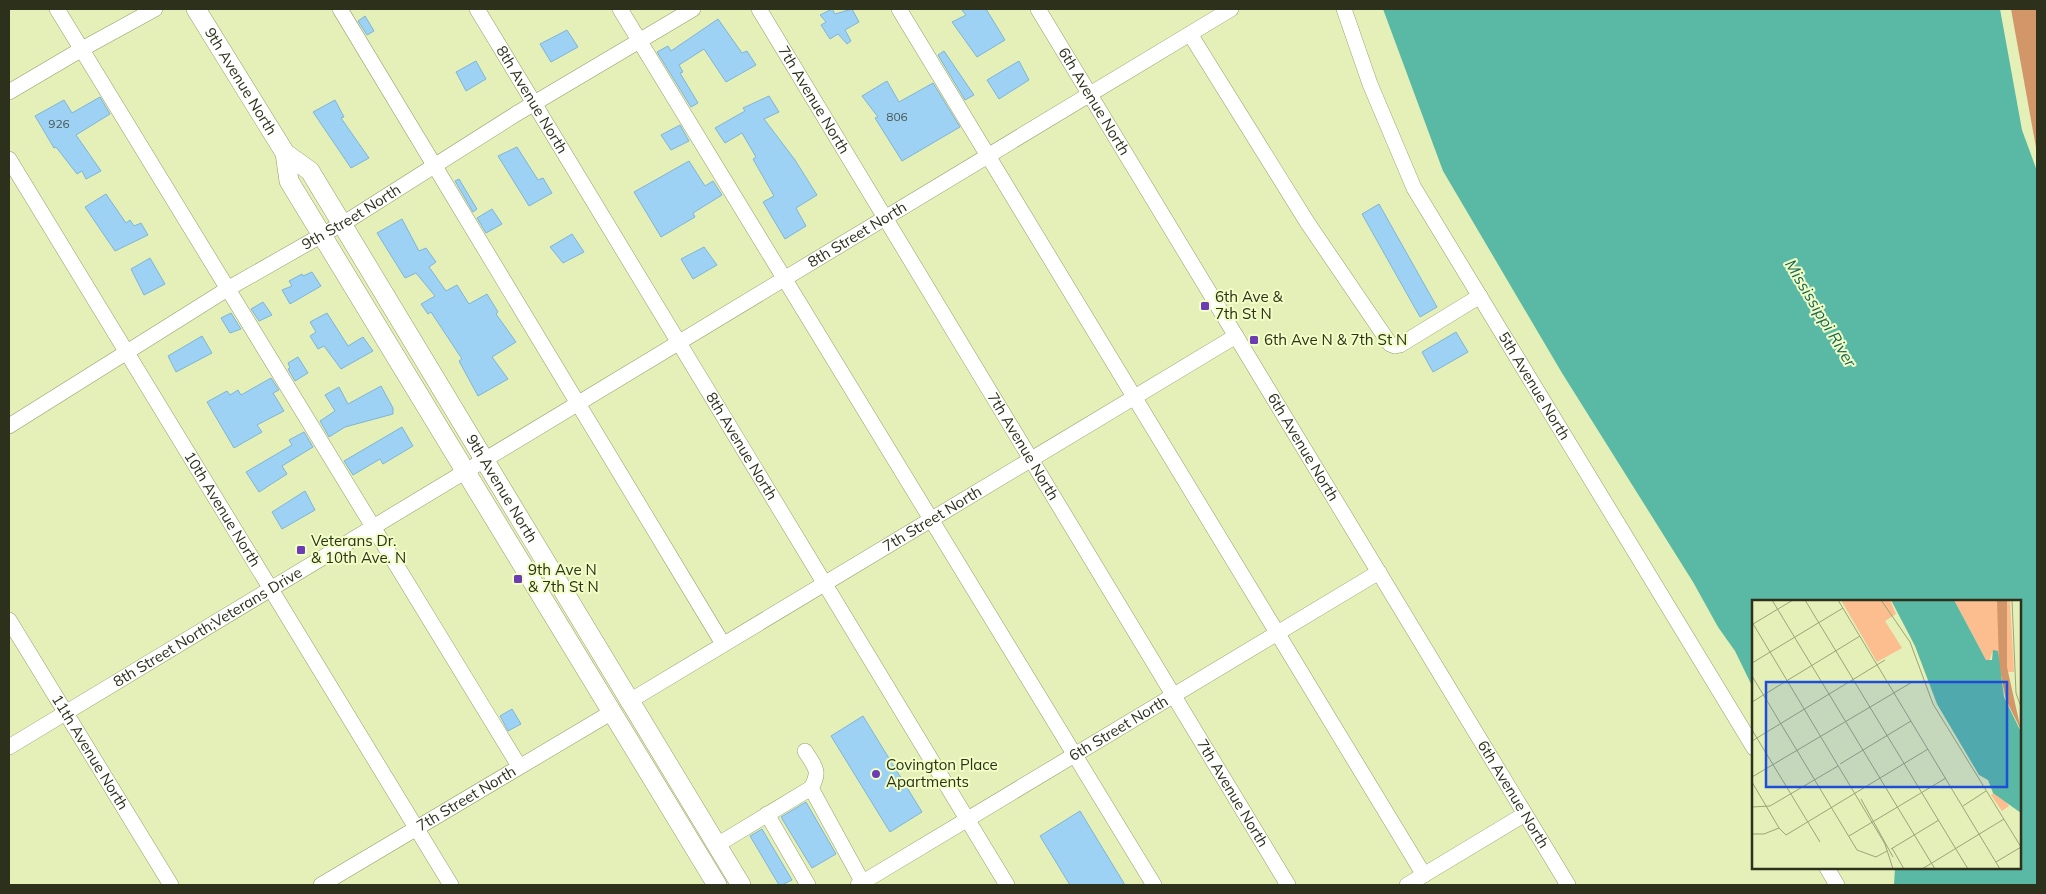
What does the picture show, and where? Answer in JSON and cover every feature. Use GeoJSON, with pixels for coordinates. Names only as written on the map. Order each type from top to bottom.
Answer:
{"type":"FeatureCollection","features":[{"type":"Feature","properties":{"kind":"main road","name":"9th Avenue North"},"geometry":{"type":"LineString","coordinates":[[196,9],[285,153],[310,171],[628,702],[741,885]]}},
{"type":"Feature","properties":{"kind":"main road","name":"9th Avenue North"},"geometry":{"type":"LineString","coordinates":[[285,153],[289,181],[717,885]]}},
{"type":"Feature","properties":{"kind":"street"},"geometry":{"type":"LineString","coordinates":[[57,9],[519,766]]}},
{"type":"Feature","properties":{"kind":"street"},"geometry":{"type":"LineString","coordinates":[[9,92],[82,48],[155,9]]}},
{"type":"Feature","properties":{"kind":"street"},"geometry":{"type":"LineString","coordinates":[[340,9],[723,644]]}},
{"type":"Feature","properties":{"kind":"street","name":"8th Avenue North"},"geometry":{"type":"LineString","coordinates":[[477,9],[1007,885]]}},
{"type":"Feature","properties":{"kind":"street"},"geometry":{"type":"LineString","coordinates":[[620,9],[783,280],[1154,885]]}},
{"type":"Feature","properties":{"kind":"street","name":"9th Street North"},"geometry":{"type":"LineString","coordinates":[[9,426],[229,288],[323,235],[534,103],[693,9]]}},
{"type":"Feature","properties":{"kind":"street","name":"7th Avenue North"},"geometry":{"type":"LineString","coordinates":[[759,9],[1288,885]]}},
{"type":"Feature","properties":{"kind":"street"},"geometry":{"type":"LineString","coordinates":[[899,9],[1424,875]]}},
{"type":"Feature","properties":{"kind":"street","name":"6th Avenue North"},"geometry":{"type":"LineString","coordinates":[[1038,9],[1568,885]]}},
{"type":"Feature","properties":{"kind":"street","name":"8th Street North"},"geometry":{"type":"LineString","coordinates":[[484,460],[1231,9]]}},
{"type":"Feature","properties":{"kind":"street","name":"5th Avenue North"},"geometry":{"type":"LineString","coordinates":[[1344,9],[1374,93],[1410,179],[1752,745]]}},
{"type":"Feature","properties":{"kind":"street"},"geometry":{"type":"LineString","coordinates":[[1190,34],[1307,222],[1390,344],[1400,345],[1480,296]]}},
{"type":"Feature","properties":{"kind":"street","name":"10th Avenue North"},"geometry":{"type":"LineString","coordinates":[[9,159],[451,885]]}},
{"type":"Feature","properties":{"kind":"street","name":"7th Street North"},"geometry":{"type":"LineString","coordinates":[[628,702],[1236,336]]}},
{"type":"Feature","properties":{"kind":"street","name":"8th Street North;Veterans Drive"},"geometry":{"type":"LineString","coordinates":[[9,747],[64,712],[484,460]]}},
{"type":"Feature","properties":{"kind":"street","name":"6th Street North"},"geometry":{"type":"LineString","coordinates":[[861,884],[1379,572]]}},
{"type":"Feature","properties":{"kind":"street","name":"11th Avenue North"},"geometry":{"type":"LineString","coordinates":[[9,620],[171,885]]}},
{"type":"Feature","properties":{"kind":"street","name":"7th Street North"},"geometry":{"type":"LineString","coordinates":[[321,885],[612,712]]}},
{"type":"Feature","properties":{"kind":"street"},"geometry":{"type":"LineString","coordinates":[[717,845],[811,788],[817,778],[816,770],[805,751]]}},
{"type":"Feature","properties":{"kind":"street"},"geometry":{"type":"LineString","coordinates":[[811,788],[861,884]]}},
{"type":"Feature","properties":{"kind":"street"},"geometry":{"type":"LineString","coordinates":[[767,814],[808,885]]}},
{"type":"Feature","properties":{"kind":"street"},"geometry":{"type":"LineString","coordinates":[[1406,885],[1525,814]]}},
{"type":"Feature","properties":{"kind":"street"},"geometry":{"type":"LineString","coordinates":[[1828,869],[1837,885]]}},
{"type":"Feature","properties":{"kind":"shaded area"},"geometry":{"type":"Polygon","coordinates":[[[2011,9],[2037,9],[2037,153],[2011,9]]]}},
{"type":"Feature","properties":{"kind":"water","name":"Mississippi River"},"geometry":{"type":"Polygon","coordinates":[[[1383,9],[2000,9],[2022,130],[2037,171],[2037,885],[1894,885],[1895,869],[2021,869],[2021,600],[1752,600],[1752,686],[1735,651],[1718,627],[1693,582],[1562,373],[1443,171],[1383,9]]]}},
{"type":"Feature","properties":{"kind":"building"},"geometry":{"type":"Polygon","coordinates":[[[832,9],[835,14],[852,9],[859,22],[845,30],[851,41],[847,44],[838,34],[830,39],[821,25],[826,22],[820,15],[832,9]]]}},
{"type":"Feature","properties":{"kind":"building"},"geometry":{"type":"Polygon","coordinates":[[[961,9],[986,9],[1005,40],[977,57],[952,22],[966,15],[961,9]]]}},
{"type":"Feature","properties":{"kind":"building"},"geometry":{"type":"Polygon","coordinates":[[[365,16],[374,31],[367,35],[358,21],[365,16]]]}},
{"type":"Feature","properties":{"kind":"building"},"geometry":{"type":"Polygon","coordinates":[[[718,19],[742,53],[747,51],[756,65],[726,82],[704,49],[679,65],[683,72],[680,73],[698,103],[691,107],[657,52],[668,46],[671,51],[718,19]]]}},
{"type":"Feature","properties":{"kind":"building"},"geometry":{"type":"Polygon","coordinates":[[[567,30],[578,47],[551,62],[540,44],[567,30]]]}},
{"type":"Feature","properties":{"kind":"building"},"geometry":{"type":"Polygon","coordinates":[[[944,51],[974,95],[965,100],[938,55],[944,51]]]}},
{"type":"Feature","properties":{"kind":"building"},"geometry":{"type":"Polygon","coordinates":[[[476,61],[486,79],[466,91],[456,72],[476,61]]]}},
{"type":"Feature","properties":{"kind":"building"},"geometry":{"type":"Polygon","coordinates":[[[1019,61],[1029,80],[999,99],[987,80],[1019,61]]]}},
{"type":"Feature","properties":{"kind":"building"},"geometry":{"type":"Polygon","coordinates":[[[887,81],[899,102],[933,83],[960,127],[902,161],[875,118],[878,117],[862,96],[887,81]]]}},
{"type":"Feature","properties":{"kind":"building"},"geometry":{"type":"Polygon","coordinates":[[[769,96],[779,112],[764,119],[795,160],[817,195],[796,208],[806,226],[785,239],[763,202],[774,196],[753,159],[756,157],[742,133],[725,143],[715,128],[745,111],[743,108],[769,96]]]}},
{"type":"Feature","properties":{"kind":"building"},"geometry":{"type":"Polygon","coordinates":[[[100,97],[110,114],[76,135],[101,171],[86,179],[82,171],[77,174],[56,147],[54,148],[35,116],[64,100],[72,113],[100,97]]]}},
{"type":"Feature","properties":{"kind":"building"},"geometry":{"type":"Polygon","coordinates":[[[335,100],[344,117],[341,118],[369,158],[351,168],[313,112],[335,100]]]}},
{"type":"Feature","properties":{"kind":"building"},"geometry":{"type":"Polygon","coordinates":[[[680,125],[689,141],[671,150],[661,135],[680,125]]]}},
{"type":"Feature","properties":{"kind":"building"},"geometry":{"type":"Polygon","coordinates":[[[517,147],[538,180],[543,178],[552,193],[529,206],[498,156],[517,147]]]}},
{"type":"Feature","properties":{"kind":"building"},"geometry":{"type":"Polygon","coordinates":[[[689,161],[705,186],[713,181],[722,195],[693,213],[695,217],[661,237],[634,192],[689,161]]]}},
{"type":"Feature","properties":{"kind":"building"},"geometry":{"type":"Polygon","coordinates":[[[459,179],[477,209],[473,212],[455,181],[459,179]]]}},
{"type":"Feature","properties":{"kind":"building"},"geometry":{"type":"Polygon","coordinates":[[[106,194],[126,223],[130,220],[134,226],[141,223],[148,235],[115,251],[85,207],[106,194]]]}},
{"type":"Feature","properties":{"kind":"building"},"geometry":{"type":"Polygon","coordinates":[[[1379,204],[1437,307],[1420,317],[1362,214],[1379,204]]]}},
{"type":"Feature","properties":{"kind":"building"},"geometry":{"type":"Polygon","coordinates":[[[492,209],[502,224],[486,233],[477,218],[492,209]]]}},
{"type":"Feature","properties":{"kind":"building"},"geometry":{"type":"Polygon","coordinates":[[[402,219],[419,251],[426,248],[436,262],[429,267],[446,291],[457,285],[469,304],[487,294],[498,312],[496,314],[516,342],[492,357],[508,379],[478,396],[459,361],[462,359],[431,312],[428,314],[421,304],[435,296],[416,273],[405,278],[377,233],[402,219]]]}},
{"type":"Feature","properties":{"kind":"building"},"geometry":{"type":"Polygon","coordinates":[[[572,234],[584,252],[563,263],[550,247],[572,234]]]}},
{"type":"Feature","properties":{"kind":"building"},"geometry":{"type":"Polygon","coordinates":[[[704,247],[717,265],[693,279],[681,259],[704,247]]]}},
{"type":"Feature","properties":{"kind":"building"},"geometry":{"type":"Polygon","coordinates":[[[150,258],[165,284],[144,295],[131,269],[150,258]]]}},
{"type":"Feature","properties":{"kind":"building"},"geometry":{"type":"Polygon","coordinates":[[[312,272],[321,286],[290,304],[282,290],[292,286],[289,281],[302,274],[303,276],[312,272]]]}},
{"type":"Feature","properties":{"kind":"building"},"geometry":{"type":"Polygon","coordinates":[[[263,302],[272,315],[259,321],[251,309],[263,302]]]}},
{"type":"Feature","properties":{"kind":"building"},"geometry":{"type":"Polygon","coordinates":[[[231,313],[241,329],[230,333],[221,318],[231,313]]]}},
{"type":"Feature","properties":{"kind":"building"},"geometry":{"type":"Polygon","coordinates":[[[327,313],[348,346],[363,337],[373,351],[341,369],[324,346],[318,349],[310,336],[316,332],[310,322],[327,313]]]}},
{"type":"Feature","properties":{"kind":"building"},"geometry":{"type":"Polygon","coordinates":[[[1456,332],[1468,352],[1433,372],[1422,352],[1456,332]]]}},
{"type":"Feature","properties":{"kind":"building"},"geometry":{"type":"Polygon","coordinates":[[[202,336],[212,353],[176,372],[168,356],[202,336]]]}},
{"type":"Feature","properties":{"kind":"building"},"geometry":{"type":"Polygon","coordinates":[[[298,357],[308,373],[295,381],[288,369],[290,368],[288,363],[298,357]]]}},
{"type":"Feature","properties":{"kind":"building"},"geometry":{"type":"Polygon","coordinates":[[[271,378],[279,390],[273,393],[284,411],[257,425],[262,432],[234,448],[207,402],[227,391],[230,395],[238,390],[241,395],[271,378]]]}},
{"type":"Feature","properties":{"kind":"building"},"geometry":{"type":"Polygon","coordinates":[[[381,386],[393,408],[393,414],[345,427],[329,437],[320,421],[335,411],[325,395],[339,387],[348,404],[381,386]]]}},
{"type":"Feature","properties":{"kind":"building"},"geometry":{"type":"Polygon","coordinates":[[[402,427],[413,446],[383,464],[380,459],[353,475],[344,461],[402,427]]]}},
{"type":"Feature","properties":{"kind":"building"},"geometry":{"type":"Polygon","coordinates":[[[304,432],[313,447],[282,466],[287,474],[259,492],[246,472],[292,445],[289,440],[304,432]]]}},
{"type":"Feature","properties":{"kind":"building"},"geometry":{"type":"Polygon","coordinates":[[[305,491],[315,510],[282,529],[272,512],[305,491]]]}},
{"type":"Feature","properties":{"kind":"building"},"geometry":{"type":"Polygon","coordinates":[[[512,709],[521,724],[508,731],[500,716],[512,709]]]}},
{"type":"Feature","properties":{"kind":"building","name":"Covington Place Apartments"},"geometry":{"type":"Polygon","coordinates":[[[863,716],[922,812],[890,832],[831,736],[863,716]]]}},
{"type":"Feature","properties":{"kind":"building"},"geometry":{"type":"Polygon","coordinates":[[[806,802],[836,854],[812,868],[781,817],[806,802]]]}},
{"type":"Feature","properties":{"kind":"building"},"geometry":{"type":"Polygon","coordinates":[[[1080,811],[1125,885],[1070,885],[1040,836],[1080,811]]]}},
{"type":"Feature","properties":{"kind":"building"},"geometry":{"type":"Polygon","coordinates":[[[762,829],[792,880],[782,885],[779,885],[750,836],[762,829]]]}},
{"type":"Feature","properties":{"kind":"place","name":"6th Ave & 7th St N"},"geometry":{"type":"Point","coordinates":[1205,306]}},
{"type":"Feature","properties":{"kind":"place","name":"6th Ave N & 7th St N"},"geometry":{"type":"Point","coordinates":[1254,340]}},
{"type":"Feature","properties":{"kind":"place","name":"Veterans Dr. & 10th Ave. N"},"geometry":{"type":"Point","coordinates":[301,550]}},
{"type":"Feature","properties":{"kind":"place","name":"9th Ave N & 7th St N"},"geometry":{"type":"Point","coordinates":[518,579]}},
{"type":"Feature","properties":{"kind":"place","name":"Covington Place Apartments"},"geometry":{"type":"Point","coordinates":[876,774]}}]}
